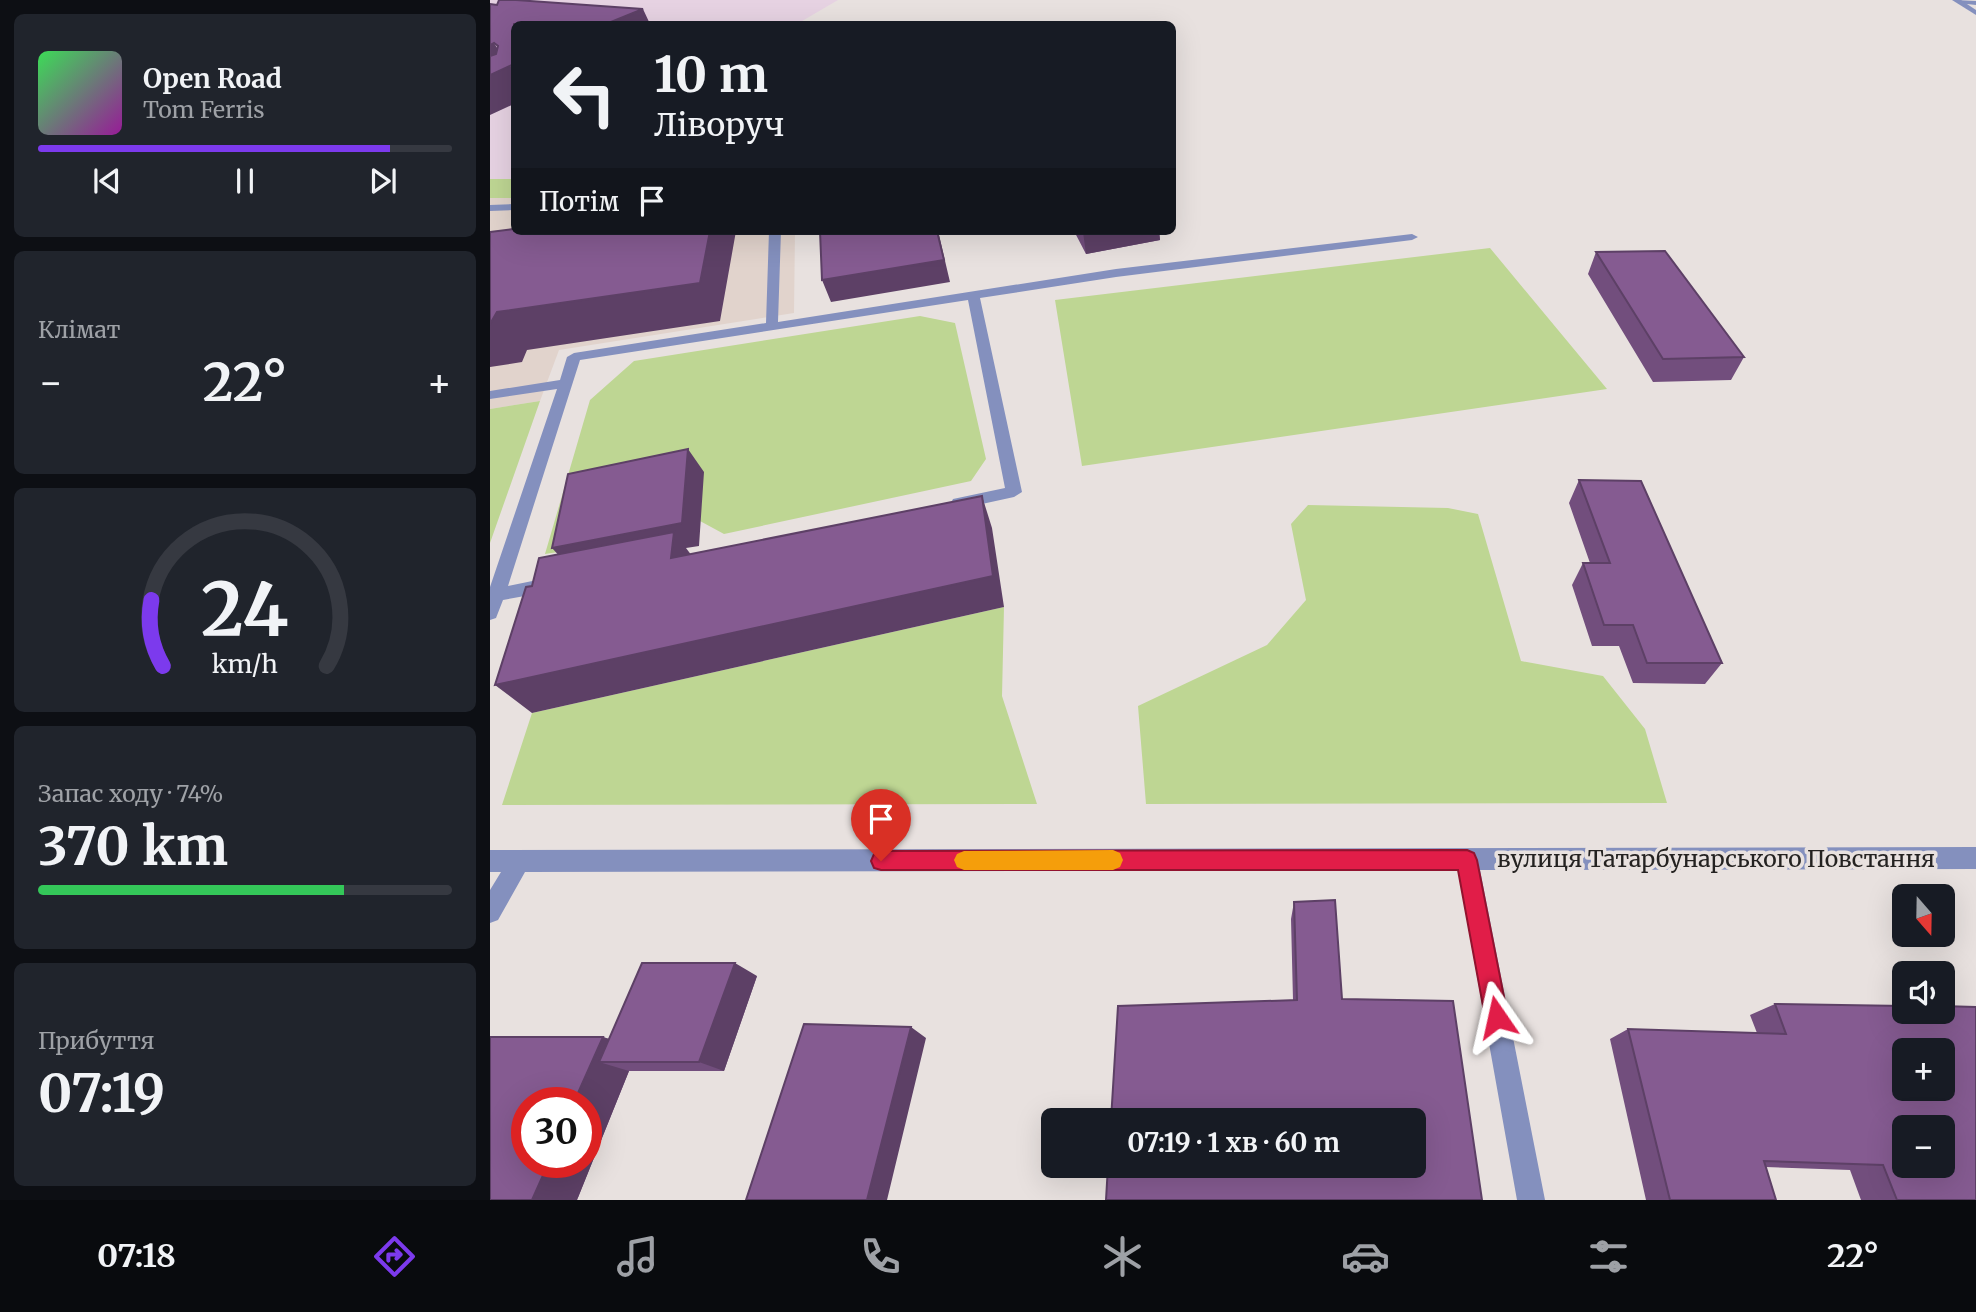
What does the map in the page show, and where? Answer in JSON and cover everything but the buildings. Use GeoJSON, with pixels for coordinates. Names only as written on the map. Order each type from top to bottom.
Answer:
{"type":"FeatureCollection","features":[{"type":"Feature","properties":{"kind":"street"},"geometry":{"type":"LineString","coordinates":[[1957,1],[1976,3]]}},
{"type":"Feature","properties":{"kind":"street"},"geometry":{"type":"LineString","coordinates":[[1957,1],[1976,13]]}},
{"type":"Feature","properties":{"kind":"street"},"geometry":{"type":"LineString","coordinates":[[490,208],[511,207]]}},
{"type":"Feature","properties":{"kind":"street"},"geometry":{"type":"LineString","coordinates":[[772,324],[775,235]]}},
{"type":"Feature","properties":{"kind":"street"},"geometry":{"type":"LineString","coordinates":[[490,614],[574,357],[772,324],[1116,273],[1412,237]]}},
{"type":"Feature","properties":{"kind":"street"},"geometry":{"type":"LineString","coordinates":[[945,505],[1014,492],[973,295]]}},
{"type":"Feature","properties":{"kind":"street"},"geometry":{"type":"LineString","coordinates":[[490,396],[567,383]]}},
{"type":"Feature","properties":{"kind":"street"},"geometry":{"type":"LineString","coordinates":[[495,595],[564,582]]}},
{"type":"Feature","properties":{"kind":"street","name":"вулиця Татарбунарського Повстання"},"geometry":{"type":"LineString","coordinates":[[490,861],[1976,858]]}},
{"type":"Feature","properties":{"kind":"street"},"geometry":{"type":"LineString","coordinates":[[1467,860],[1531,1200]]}},
{"type":"Feature","properties":{"kind":"street"},"geometry":{"type":"LineString","coordinates":[[490,912],[519,861]]}},
{"type":"Feature","properties":{"kind":"shaded area"},"geometry":{"type":"Polygon","coordinates":[[[490,0],[838,0],[802,21],[511,21],[511,179],[490,179],[490,0]]]}},
{"type":"Feature","properties":{"kind":"shaded area"},"geometry":{"type":"Polygon","coordinates":[[[490,179],[511,179],[511,235],[795,235],[794,313],[559,350],[540,401],[490,409],[490,179]]]}},
{"type":"Feature","properties":{"kind":"green space"},"geometry":{"type":"Polygon","coordinates":[[[490,179],[511,179],[511,198],[490,198],[490,179]]]}},
{"type":"Feature","properties":{"kind":"green space"},"geometry":{"type":"Polygon","coordinates":[[[1490,248],[1607,389],[1082,466],[1055,300],[1490,248]]]}},
{"type":"Feature","properties":{"kind":"green space"},"geometry":{"type":"Polygon","coordinates":[[[920,316],[955,323],[986,459],[971,481],[724,534],[700,521],[703,472],[577,549],[545,554],[590,400],[634,361],[920,316]]]}},
{"type":"Feature","properties":{"kind":"green space"},"geometry":{"type":"Polygon","coordinates":[[[540,401],[490,543],[490,409],[540,401]]]}},
{"type":"Feature","properties":{"kind":"green space"},"geometry":{"type":"Polygon","coordinates":[[[1308,505],[1448,508],[1478,514],[1521,661],[1603,676],[1645,729],[1667,803],[1146,804],[1138,706],[1267,645],[1306,600],[1291,524],[1308,505]]]}},
{"type":"Feature","properties":{"kind":"green space"},"geometry":{"type":"Polygon","coordinates":[[[1004,607],[1002,696],[1037,804],[502,805],[532,713],[1004,607]]]}},
{"type":"Feature","properties":{"kind":"slow traffic"},"geometry":{"type":"LineString","coordinates":[[964,860],[1113,860]]}},
{"type":"Feature","properties":{"kind":"route"},"geometry":{"type":"LineString","coordinates":[[881,861],[1467,860],[1497,1017]]}}]}
